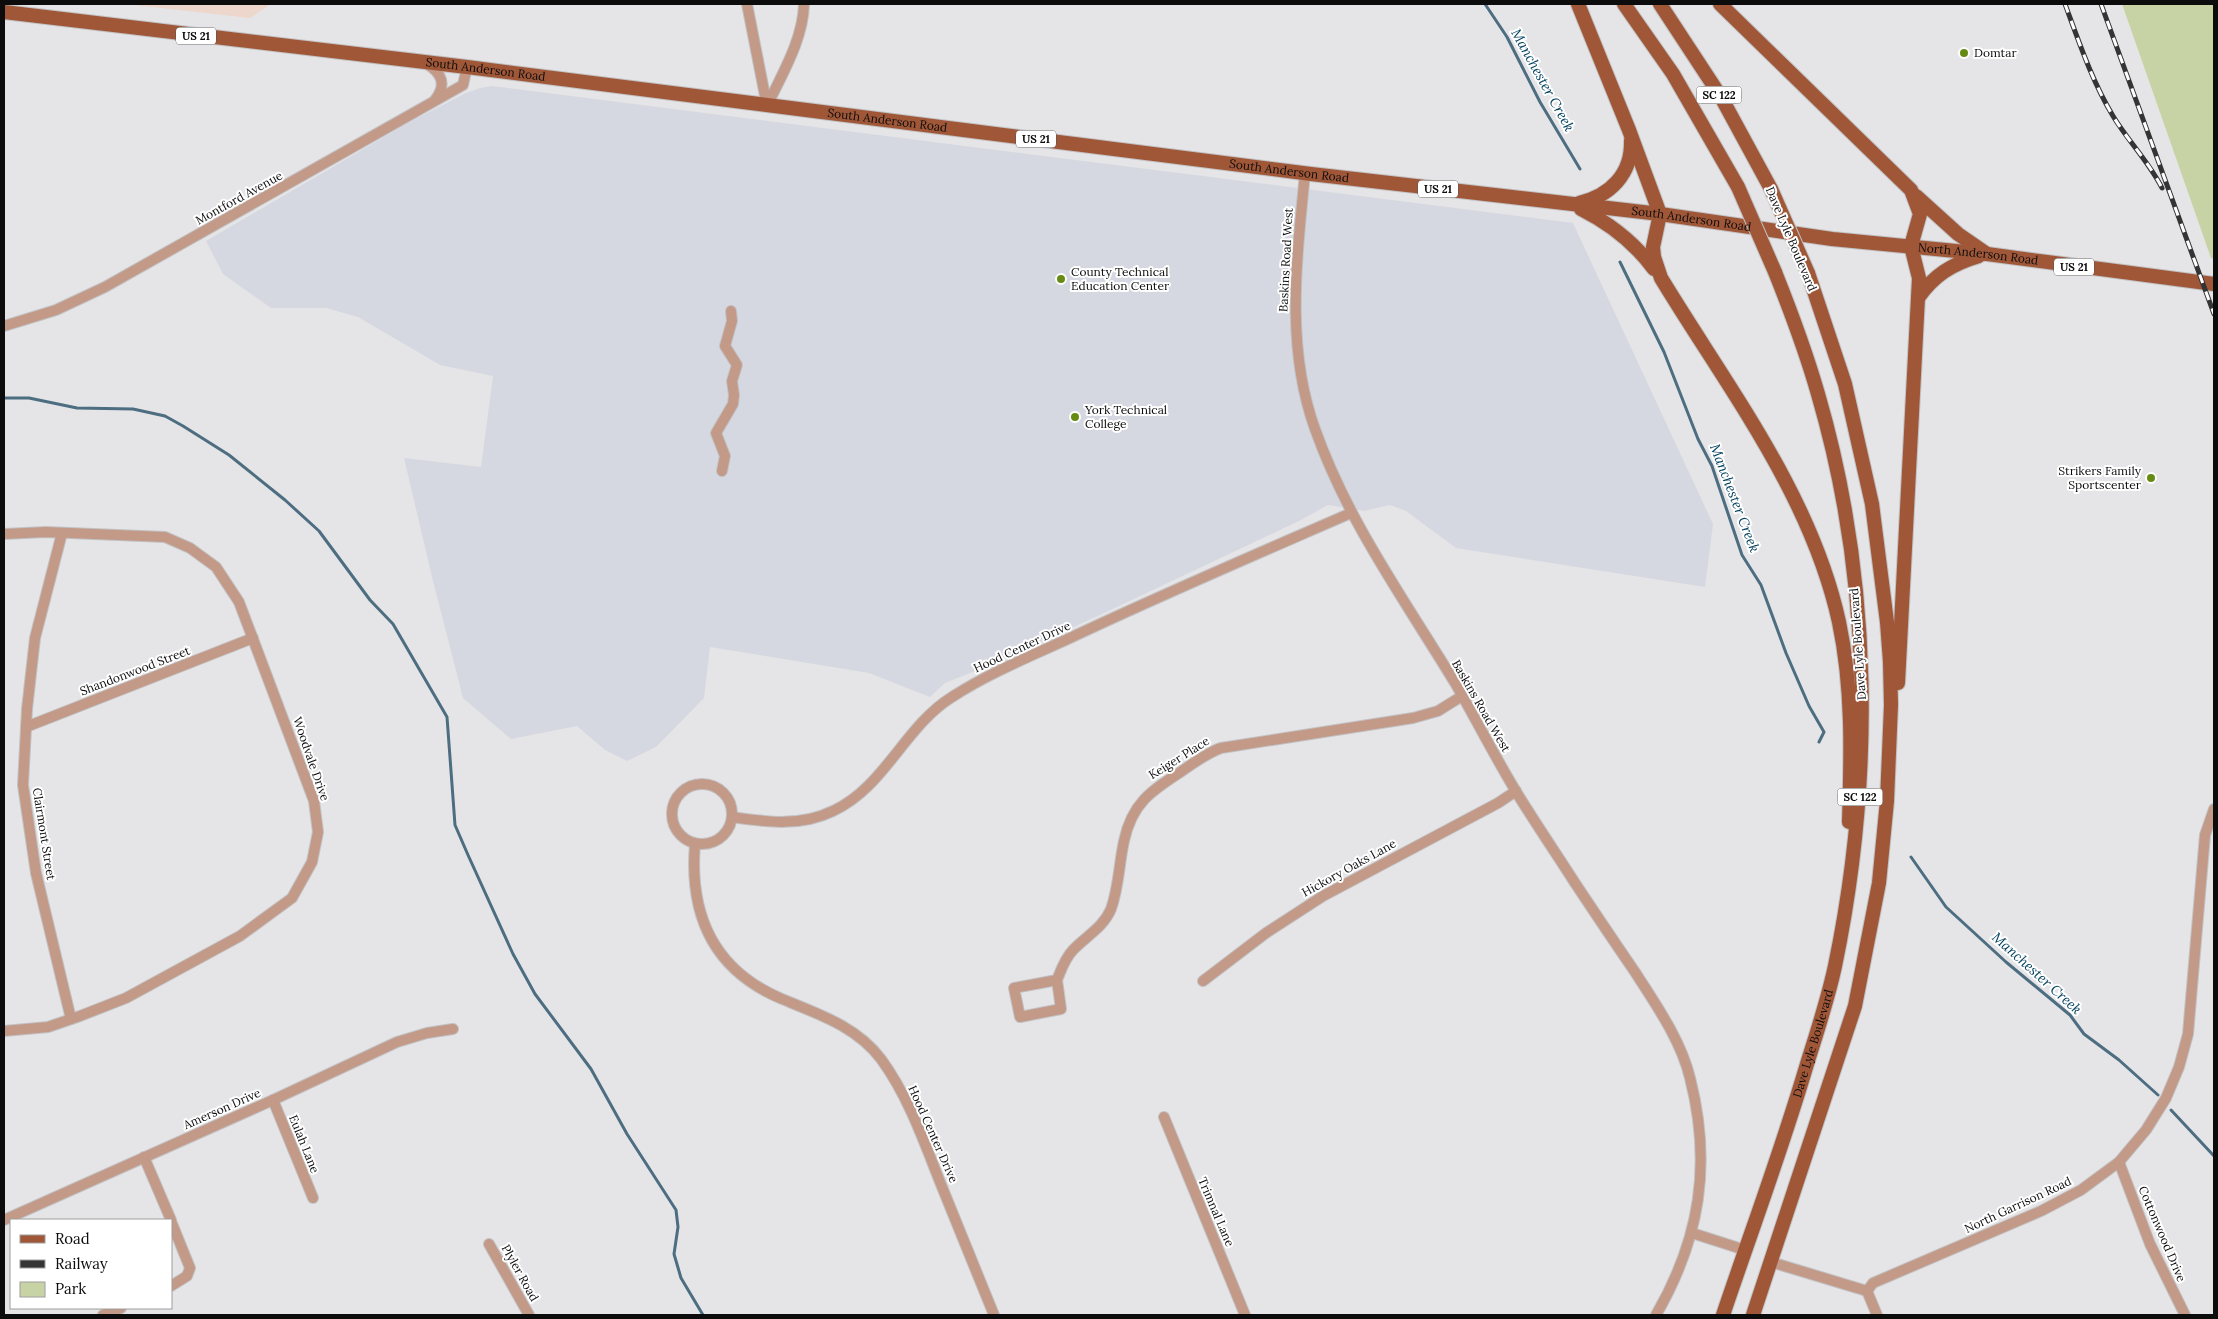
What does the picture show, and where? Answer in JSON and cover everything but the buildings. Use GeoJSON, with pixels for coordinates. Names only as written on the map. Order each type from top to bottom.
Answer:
{"type":"FeatureCollection","features":[{"type":"Feature","properties":{"kind":"main road"},"geometry":{"type":"LineString","coordinates":[[1578,4],[1629,130],[1660,214],[1653,247],[1654,257],[1661,278]]}},
{"type":"Feature","properties":{"kind":"main road","name":"Dave Lyle Boulevard"},"geometry":{"type":"LineString","coordinates":[[1624,4],[1672,74],[1738,187],[1775,272],[1799,334],[1826,423],[1843,503],[1854,574],[1861,672],[1862,754],[1855,845],[1843,922],[1824,1008],[1792,1113],[1723,1315]]}},
{"type":"Feature","properties":{"kind":"main road","name":"Dave Lyle Boulevard"},"geometry":{"type":"LineString","coordinates":[[1660,4],[1720,98],[1771,190],[1808,273],[1845,384],[1872,504],[1887,622],[1890,662],[1891,705],[1887,800],[1878,883],[1855,1006],[1753,1315]]}},
{"type":"Feature","properties":{"kind":"main road"},"geometry":{"type":"LineString","coordinates":[[1720,4],[1944,222],[1987,254]]}},
{"type":"Feature","properties":{"kind":"main road","name":"South Anderson Road"},"geometry":{"type":"LineString","coordinates":[[4,12],[467,67],[1305,173],[1660,214],[1771,232]]}},
{"type":"Feature","properties":{"kind":"main road"},"geometry":{"type":"LineString","coordinates":[[1571,204],[1587,201],[1602,194],[1614,187],[1622,177],[1630,155],[1629,130]]}},
{"type":"Feature","properties":{"kind":"main road"},"geometry":{"type":"LineString","coordinates":[[1887,800],[1899,677],[1918,272],[1911,246],[1920,214],[1911,190]]}},
{"type":"Feature","properties":{"kind":"main road"},"geometry":{"type":"LineString","coordinates":[[1571,204],[1608,224],[1631,242],[1661,278],[1794,496],[1815,545],[1839,622],[1847,669],[1851,726],[1848,849],[1843,922]]}},
{"type":"Feature","properties":{"kind":"main road","name":"North Anderson Road"},"geometry":{"type":"LineString","coordinates":[[1771,232],[1987,254],[2214,284]]}},
{"type":"Feature","properties":{"kind":"main road"},"geometry":{"type":"LineString","coordinates":[[1916,300],[1931,280],[1948,267],[1987,254]]}},
{"type":"Feature","properties":{"kind":"street"},"geometry":{"type":"LineString","coordinates":[[747,4],[767,106]]}},
{"type":"Feature","properties":{"kind":"street"},"geometry":{"type":"LineString","coordinates":[[767,106],[790,60],[804,18],[804,4]]}},
{"type":"Feature","properties":{"kind":"street"},"geometry":{"type":"LineString","coordinates":[[427,63],[439,72],[442,80],[440,92],[432,103]]}},
{"type":"Feature","properties":{"kind":"street","name":"Montford Avenue"},"geometry":{"type":"LineString","coordinates":[[4,326],[56,310],[105,287],[463,85],[467,67]]}},
{"type":"Feature","properties":{"kind":"street","name":"Baskins Road West"},"geometry":{"type":"LineString","coordinates":[[1305,173],[1295,280],[1297,351],[1314,427],[1338,490],[1350,513],[1462,696],[1516,791],[1656,1005],[1678,1045],[1690,1077],[1699,1129],[1700,1177],[1697,1214],[1677,1278],[1656,1315]]}},
{"type":"Feature","properties":{"kind":"street"},"geometry":{"type":"LineString","coordinates":[[722,472],[725,456],[716,433],[733,404],[732,381],[737,368],[734,359],[726,351],[725,346],[732,320],[732,311]]}},
{"type":"Feature","properties":{"kind":"street","name":"Hood Center Drive"},"geometry":{"type":"LineString","coordinates":[[732,817],[791,823],[836,810],[868,785],[935,709],[972,684],[1132,608],[1350,513]]}},
{"type":"Feature","properties":{"kind":"street","name":"Woodvale Drive"},"geometry":{"type":"LineString","coordinates":[[4,534],[62,533],[165,538],[190,548],[216,567],[239,602],[253,638],[314,800],[318,832],[312,862],[292,898],[240,936],[126,998],[48,1027],[4,1031]]}},
{"type":"Feature","properties":{"kind":"street","name":"Clairmont Street"},"geometry":{"type":"LineString","coordinates":[[62,533],[35,638],[26,727],[23,785],[36,873],[71,1019]]}},
{"type":"Feature","properties":{"kind":"street","name":"Shandonwood Street"},"geometry":{"type":"LineString","coordinates":[[26,727],[253,638]]}},
{"type":"Feature","properties":{"kind":"street","name":"Keiger Place"},"geometry":{"type":"LineString","coordinates":[[1057,980],[1066,959],[1073,950],[1098,929],[1111,908],[1124,840],[1131,819],[1137,806],[1156,787],[1210,752],[1221,748],[1413,718],[1438,711],[1462,696]]}},
{"type":"Feature","properties":{"kind":"street"},"geometry":{"type":"LineString","coordinates":[[702,783],[717,787],[728,798],[732,807],[732,817],[730,827],[715,842],[695,844],[679,834],[672,816],[676,797],[692,785],[702,783]]}},
{"type":"Feature","properties":{"kind":"street","name":"Hickory Oaks Lane"},"geometry":{"type":"LineString","coordinates":[[1204,981],[1266,933],[1323,896],[1498,803],[1516,791]]}},
{"type":"Feature","properties":{"kind":"street","name":"North Garrison Road"},"geometry":{"type":"LineString","coordinates":[[1867,1291],[1873,1283],[2041,1211],[2081,1190],[2118,1162],[2146,1130],[2166,1098],[2179,1067],[2188,1034],[2205,836],[2214,809]]}},
{"type":"Feature","properties":{"kind":"street","name":"Hood Center Drive"},"geometry":{"type":"LineString","coordinates":[[695,844],[693,865],[697,905],[706,929],[729,964],[747,981],[766,992],[840,1024],[879,1057],[891,1074],[916,1120],[994,1315]]}},
{"type":"Feature","properties":{"kind":"street"},"geometry":{"type":"LineString","coordinates":[[1057,980],[1061,1009],[1020,1017],[1014,988],[1057,980]]}},
{"type":"Feature","properties":{"kind":"street","name":"Amerson Drive"},"geometry":{"type":"LineString","coordinates":[[4,1220],[398,1042],[453,1029]]}},
{"type":"Feature","properties":{"kind":"street","name":"Eulah Lane"},"geometry":{"type":"LineString","coordinates":[[273,1100],[313,1198]]}},
{"type":"Feature","properties":{"kind":"street","name":"Trimnal Lane"},"geometry":{"type":"LineString","coordinates":[[1164,1118],[1245,1315]]}},
{"type":"Feature","properties":{"kind":"street"},"geometry":{"type":"LineString","coordinates":[[144,1157],[170,1219]]}},
{"type":"Feature","properties":{"kind":"street","name":"Cottonwood Drive"},"geometry":{"type":"LineString","coordinates":[[2118,1162],[2150,1244],[2185,1315]]}},
{"type":"Feature","properties":{"kind":"street"},"geometry":{"type":"LineString","coordinates":[[172,1223],[190,1268],[187,1276],[172,1285]]}},
{"type":"Feature","properties":{"kind":"street"},"geometry":{"type":"LineString","coordinates":[[1692,1232],[1745,1250]]}},
{"type":"Feature","properties":{"kind":"street","name":"Plyler Road"},"geometry":{"type":"LineString","coordinates":[[489,1244],[529,1315]]}},
{"type":"Feature","properties":{"kind":"street"},"geometry":{"type":"LineString","coordinates":[[1771,1262],[1867,1291],[1877,1315]]}},
{"type":"Feature","properties":{"kind":"street"},"geometry":{"type":"LineString","coordinates":[[103,1315],[118,1309]]}},
{"type":"Feature","properties":{"kind":"shaded area"},"geometry":{"type":"Polygon","coordinates":[[[125,4],[271,4],[250,18],[125,4]]]}},
{"type":"Feature","properties":{"kind":"shaded area","name":"York Technical College"},"geometry":{"type":"Polygon","coordinates":[[[492,86],[1573,223],[1713,524],[1705,587],[1456,548],[1406,511],[1390,505],[1364,511],[1328,505],[1301,520],[1102,614],[993,664],[945,683],[930,697],[869,673],[710,647],[704,698],[656,747],[627,761],[605,750],[577,726],[511,739],[463,698],[404,458],[481,467],[493,376],[440,365],[358,317],[326,308],[271,308],[223,274],[206,241],[408,123],[466,93],[492,86]]]}},
{"type":"Feature","properties":{"kind":"green space"},"geometry":{"type":"Polygon","coordinates":[[[2122,4],[2214,4],[2214,259],[2211,258],[2122,4]]]}},
{"type":"Feature","properties":{"kind":"waterway","name":"Manchester Creek"},"geometry":{"type":"LineString","coordinates":[[1485,4],[1507,37],[1540,102],[1580,169]]}},
{"type":"Feature","properties":{"kind":"waterway","name":"Manchester Creek"},"geometry":{"type":"LineString","coordinates":[[1620,262],[1664,352],[1698,439],[1712,466],[1742,555],[1761,585],[1786,653],[1809,706],[1824,732],[1819,742]]}},
{"type":"Feature","properties":{"kind":"waterway"},"geometry":{"type":"LineString","coordinates":[[4,398],[29,398],[77,408],[133,409],[165,416],[183,426],[229,455],[285,500],[319,531],[370,600],[393,624],[447,717],[455,825],[468,855],[513,954],[535,994],[591,1069],[627,1134],[676,1210],[678,1227],[674,1254],[681,1278],[703,1315]]}},
{"type":"Feature","properties":{"kind":"waterway","name":"Manchester Creek"},"geometry":{"type":"LineString","coordinates":[[1911,857],[1946,907],[2006,962],[2070,1015],[2084,1034],[2119,1060],[2158,1095]]}},
{"type":"Feature","properties":{"kind":"waterway","name":"Manchester Creek"},"geometry":{"type":"LineString","coordinates":[[2171,1110],[2214,1156]]}},
{"type":"Feature","properties":{"kind":"railway"},"geometry":{"type":"LineString","coordinates":[[2065,4],[2086,61],[2105,103],[2162,188]]}},
{"type":"Feature","properties":{"kind":"railway"},"geometry":{"type":"LineString","coordinates":[[2101,4],[2214,314]]}},
{"type":"Feature","properties":{"kind":"place","name":"Domtar"},"geometry":{"type":"Point","coordinates":[1964,53]}},
{"type":"Feature","properties":{"kind":"place","name":"County Technical Education Center"},"geometry":{"type":"Point","coordinates":[1061,279]}},
{"type":"Feature","properties":{"kind":"place","name":"York Technical College"},"geometry":{"type":"Point","coordinates":[1075,417]}},
{"type":"Feature","properties":{"kind":"place","name":"Strikers Family Sportscenter"},"geometry":{"type":"Point","coordinates":[2151,478]}}]}
